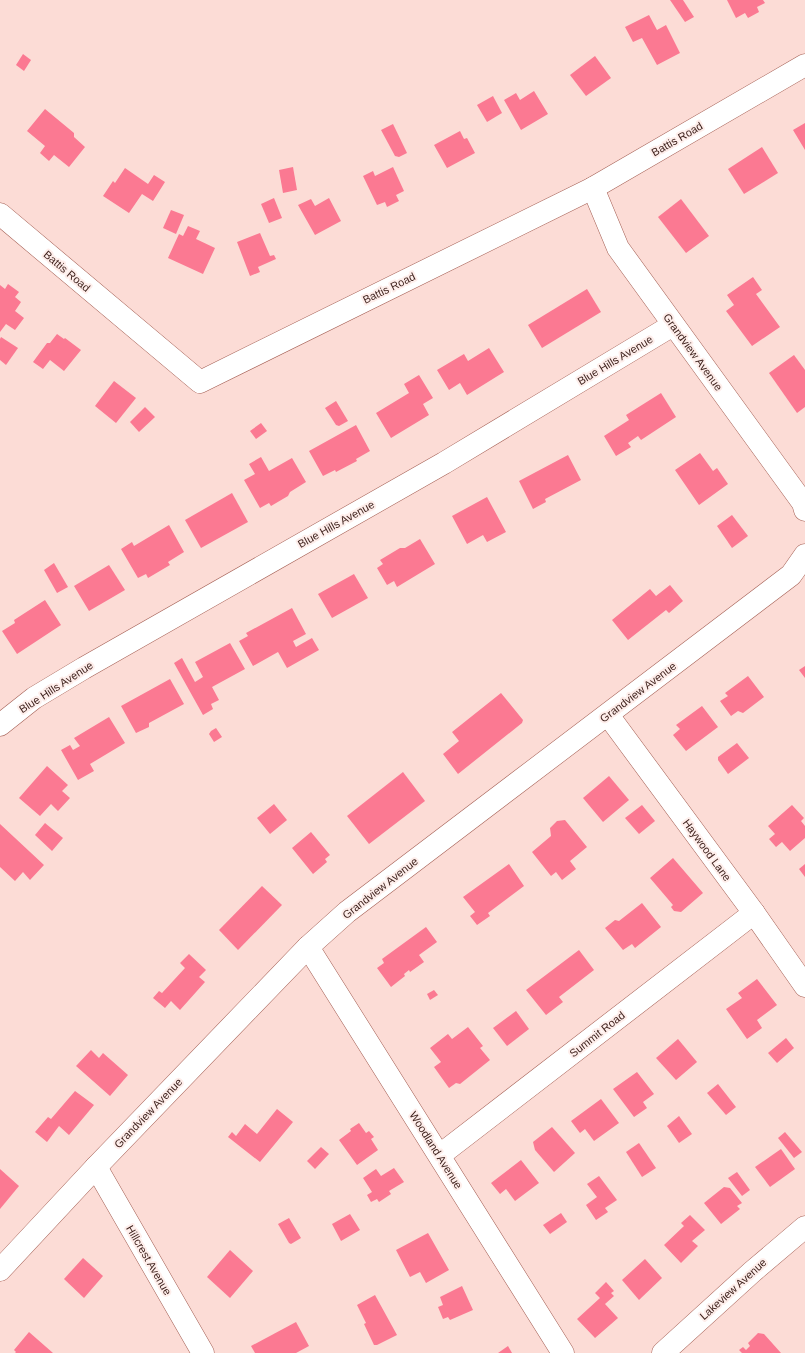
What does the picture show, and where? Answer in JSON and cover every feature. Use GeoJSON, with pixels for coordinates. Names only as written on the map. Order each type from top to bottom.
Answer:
{"type":"FeatureCollection","features":[{"type":"Feature","properties":{"kind":"street","name":"Battis Road"},"geometry":{"type":"LineString","coordinates":[[0,214],[200,382],[593,188],[805,65]]}},
{"type":"Feature","properties":{"kind":"street","name":"Grandview Avenue"},"geometry":{"type":"LineString","coordinates":[[593,188],[618,248],[804,503],[805,510]]}},
{"type":"Feature","properties":{"kind":"street","name":"Blue Hills Avenue"},"geometry":{"type":"LineString","coordinates":[[0,725],[34,698],[84,668],[444,463],[674,325]]}},
{"type":"Feature","properties":{"kind":"street","name":"Grandview Avenue"},"geometry":{"type":"LineString","coordinates":[[0,1270],[96,1166],[308,947],[347,912],[791,575],[805,556]]}},
{"type":"Feature","properties":{"kind":"street","name":"Haywood Lane"},"geometry":{"type":"LineString","coordinates":[[608,715],[754,913],[805,986]]}},
{"type":"Feature","properties":{"kind":"street","name":"Summit Road"},"geometry":{"type":"LineString","coordinates":[[440,1155],[754,913]]}},
{"type":"Feature","properties":{"kind":"street","name":"Woodland Avenue"},"geometry":{"type":"LineString","coordinates":[[308,947],[563,1353]]}},
{"type":"Feature","properties":{"kind":"street","name":"Hillcrest Avenue"},"geometry":{"type":"LineString","coordinates":[[96,1166],[203,1353]]}},
{"type":"Feature","properties":{"kind":"street","name":"Lakeview Avenue"},"geometry":{"type":"LineString","coordinates":[[663,1353],[752,1272],[805,1227]]}},
{"type":"Feature","properties":{"kind":"building"},"geometry":{"type":"Polygon","coordinates":[[[670,0],[683,0],[694,17],[685,22],[670,0]]]}},
{"type":"Feature","properties":{"kind":"building"},"geometry":{"type":"Polygon","coordinates":[[[727,0],[763,0],[765,3],[757,7],[759,12],[748,18],[745,13],[736,18],[727,0]]]}},
{"type":"Feature","properties":{"kind":"building"},"geometry":{"type":"Polygon","coordinates":[[[649,15],[657,30],[666,25],[680,53],[657,65],[642,38],[633,42],[625,27],[649,15]]]}},
{"type":"Feature","properties":{"kind":"building"},"geometry":{"type":"Polygon","coordinates":[[[23,54],[31,60],[24,71],[16,65],[23,54]]]}},
{"type":"Feature","properties":{"kind":"building"},"geometry":{"type":"Polygon","coordinates":[[[595,56],[611,78],[586,96],[570,75],[595,56]]]}},
{"type":"Feature","properties":{"kind":"building"},"geometry":{"type":"Polygon","coordinates":[[[534,91],[548,114],[521,130],[504,100],[516,93],[520,100],[534,91]]]}},
{"type":"Feature","properties":{"kind":"building"},"geometry":{"type":"Polygon","coordinates":[[[493,96],[502,113],[487,122],[477,105],[493,96]]]}},
{"type":"Feature","properties":{"kind":"building"},"geometry":{"type":"Polygon","coordinates":[[[45,109],[74,133],[74,137],[85,147],[69,167],[54,155],[49,161],[40,153],[45,146],[27,131],[45,109]]]}},
{"type":"Feature","properties":{"kind":"building"},"geometry":{"type":"Polygon","coordinates":[[[805,123],[805,150],[793,130],[805,123]]]}},
{"type":"Feature","properties":{"kind":"building"},"geometry":{"type":"Polygon","coordinates":[[[393,124],[407,153],[399,157],[395,156],[381,130],[393,124]]]}},
{"type":"Feature","properties":{"kind":"building"},"geometry":{"type":"Polygon","coordinates":[[[460,131],[464,139],[467,138],[475,153],[447,168],[434,145],[460,131]]]}},
{"type":"Feature","properties":{"kind":"building"},"geometry":{"type":"Polygon","coordinates":[[[762,147],[778,173],[744,194],[728,169],[762,147]]]}},
{"type":"Feature","properties":{"kind":"building"},"geometry":{"type":"Polygon","coordinates":[[[293,167],[297,190],[283,193],[279,170],[293,167]]]}},
{"type":"Feature","properties":{"kind":"building"},"geometry":{"type":"Polygon","coordinates":[[[393,167],[404,191],[396,195],[399,201],[387,207],[385,202],[377,205],[363,176],[373,171],[375,176],[393,167]]]}},
{"type":"Feature","properties":{"kind":"building"},"geometry":{"type":"Polygon","coordinates":[[[125,168],[148,184],[154,175],[165,182],[153,201],[142,194],[129,213],[103,196],[113,181],[115,183],[125,168]]]}},
{"type":"Feature","properties":{"kind":"building"},"geometry":{"type":"Polygon","coordinates":[[[274,198],[282,218],[269,223],[261,204],[274,198]]]}},
{"type":"Feature","properties":{"kind":"building"},"geometry":{"type":"Polygon","coordinates":[[[329,198],[341,221],[315,235],[298,205],[311,199],[315,206],[329,198]]]}},
{"type":"Feature","properties":{"kind":"building"},"geometry":{"type":"Polygon","coordinates":[[[681,199],[709,236],[686,253],[658,217],[681,199]]]}},
{"type":"Feature","properties":{"kind":"building"},"geometry":{"type":"Polygon","coordinates":[[[171,210],[184,215],[176,234],[163,228],[171,210]]]}},
{"type":"Feature","properties":{"kind":"building"},"geometry":{"type":"Polygon","coordinates":[[[188,226],[200,231],[196,239],[215,248],[203,274],[168,258],[179,234],[183,236],[188,226]]]}},
{"type":"Feature","properties":{"kind":"building"},"geometry":{"type":"Polygon","coordinates":[[[260,233],[270,256],[274,255],[276,259],[258,267],[260,272],[250,276],[237,242],[260,233]]]}},
{"type":"Feature","properties":{"kind":"building"},"geometry":{"type":"Polygon","coordinates":[[[753,277],[762,290],[756,294],[780,327],[752,346],[726,311],[734,305],[727,295],[753,277]]]}},
{"type":"Feature","properties":{"kind":"building"},"geometry":{"type":"Polygon","coordinates":[[[8,284],[19,292],[15,297],[21,302],[15,311],[24,318],[15,330],[6,324],[0,332],[0,285],[5,289],[8,284]]]}},
{"type":"Feature","properties":{"kind":"building"},"geometry":{"type":"Polygon","coordinates":[[[587,289],[601,312],[542,348],[528,325],[587,289]]]}},
{"type":"Feature","properties":{"kind":"building"},"geometry":{"type":"Polygon","coordinates":[[[57,334],[81,350],[64,371],[50,360],[43,369],[33,362],[47,343],[50,343],[57,334]]]}},
{"type":"Feature","properties":{"kind":"building"},"geometry":{"type":"Polygon","coordinates":[[[1,337],[18,348],[6,365],[0,360],[1,337]]]}},
{"type":"Feature","properties":{"kind":"building"},"geometry":{"type":"Polygon","coordinates":[[[489,348],[504,372],[467,395],[460,383],[449,390],[437,370],[464,354],[468,361],[489,348]]]}},
{"type":"Feature","properties":{"kind":"building"},"geometry":{"type":"Polygon","coordinates":[[[794,355],[805,370],[805,407],[797,413],[769,373],[794,355]]]}},
{"type":"Feature","properties":{"kind":"building"},"geometry":{"type":"Polygon","coordinates":[[[419,375],[433,398],[423,404],[429,415],[391,438],[376,413],[409,393],[404,384],[419,375]]]}},
{"type":"Feature","properties":{"kind":"building"},"geometry":{"type":"Polygon","coordinates":[[[114,381],[136,398],[116,423],[95,406],[114,381]]]}},
{"type":"Feature","properties":{"kind":"building"},"geometry":{"type":"Polygon","coordinates":[[[661,393],[676,417],[641,440],[638,436],[628,443],[631,447],[616,456],[604,436],[629,420],[626,415],[661,393]]]}},
{"type":"Feature","properties":{"kind":"building"},"geometry":{"type":"Polygon","coordinates":[[[336,401],[348,421],[339,426],[336,425],[325,408],[336,401]]]}},
{"type":"Feature","properties":{"kind":"building"},"geometry":{"type":"Polygon","coordinates":[[[145,407],[155,417],[139,432],[130,422],[145,407]]]}},
{"type":"Feature","properties":{"kind":"building"},"geometry":{"type":"Polygon","coordinates":[[[261,423],[267,431],[256,439],[250,431],[261,423]]]}},
{"type":"Feature","properties":{"kind":"building"},"geometry":{"type":"Polygon","coordinates":[[[356,425],[370,451],[356,459],[357,461],[336,472],[335,470],[323,476],[309,451],[356,425]]]}},
{"type":"Feature","properties":{"kind":"building"},"geometry":{"type":"Polygon","coordinates":[[[700,453],[713,471],[717,468],[728,484],[699,505],[675,470],[700,453]]]}},
{"type":"Feature","properties":{"kind":"building"},"geometry":{"type":"Polygon","coordinates":[[[568,455],[581,480],[545,499],[546,502],[533,509],[519,481],[568,455]]]}},
{"type":"Feature","properties":{"kind":"building"},"geometry":{"type":"Polygon","coordinates":[[[261,457],[269,471],[292,458],[306,482],[290,492],[288,496],[271,506],[269,503],[260,508],[244,480],[255,474],[249,464],[261,457]]]}},
{"type":"Feature","properties":{"kind":"building"},"geometry":{"type":"Polygon","coordinates":[[[232,493],[248,522],[201,548],[185,520],[232,493]]]}},
{"type":"Feature","properties":{"kind":"building"},"geometry":{"type":"Polygon","coordinates":[[[487,497],[506,532],[487,542],[483,535],[467,544],[452,516],[487,497]]]}},
{"type":"Feature","properties":{"kind":"building"},"geometry":{"type":"Polygon","coordinates":[[[732,515],[748,536],[732,548],[717,526],[732,515]]]}},
{"type":"Feature","properties":{"kind":"building"},"geometry":{"type":"Polygon","coordinates":[[[169,525],[184,552],[168,562],[170,565],[148,578],[146,574],[138,578],[121,549],[132,542],[134,546],[169,525]]]}},
{"type":"Feature","properties":{"kind":"building"},"geometry":{"type":"Polygon","coordinates":[[[420,539],[435,564],[397,587],[394,581],[387,585],[377,568],[383,564],[380,560],[400,548],[405,548],[420,539]]]}},
{"type":"Feature","properties":{"kind":"building"},"geometry":{"type":"Polygon","coordinates":[[[54,563],[68,587],[57,593],[44,570],[54,563]]]}},
{"type":"Feature","properties":{"kind":"building"},"geometry":{"type":"Polygon","coordinates":[[[109,565],[125,590],[89,611],[74,586],[109,565]]]}},
{"type":"Feature","properties":{"kind":"building"},"geometry":{"type":"Polygon","coordinates":[[[354,574],[368,598],[332,618],[318,594],[354,574]]]}},
{"type":"Feature","properties":{"kind":"building"},"geometry":{"type":"Polygon","coordinates":[[[670,585],[683,601],[669,613],[666,610],[628,640],[612,620],[650,589],[656,596],[670,585]]]}},
{"type":"Feature","properties":{"kind":"building"},"geometry":{"type":"Polygon","coordinates":[[[45,600],[61,625],[17,654],[2,631],[15,623],[14,620],[45,600]]]}},
{"type":"Feature","properties":{"kind":"building"},"geometry":{"type":"Polygon","coordinates":[[[292,608],[306,634],[293,641],[296,647],[312,638],[319,650],[287,668],[278,652],[253,666],[239,641],[248,636],[246,633],[292,608]]]}},
{"type":"Feature","properties":{"kind":"building"},"geometry":{"type":"Polygon","coordinates":[[[230,643],[245,669],[212,687],[219,700],[211,704],[213,709],[203,715],[174,663],[182,658],[195,682],[203,677],[195,662],[230,643]]]}},
{"type":"Feature","properties":{"kind":"building"},"geometry":{"type":"Polygon","coordinates":[[[805,666],[805,678],[799,670],[805,666]]]}},
{"type":"Feature","properties":{"kind":"building"},"geometry":{"type":"Polygon","coordinates":[[[748,676],[764,697],[743,713],[738,711],[731,716],[720,701],[728,696],[725,693],[748,676]]]}},
{"type":"Feature","properties":{"kind":"building"},"geometry":{"type":"Polygon","coordinates":[[[170,679],[184,704],[149,723],[149,727],[136,733],[121,706],[170,679]]]}},
{"type":"Feature","properties":{"kind":"building"},"geometry":{"type":"Polygon","coordinates":[[[501,693],[523,720],[522,723],[458,774],[443,754],[459,741],[452,732],[501,693]]]}},
{"type":"Feature","properties":{"kind":"building"},"geometry":{"type":"Polygon","coordinates":[[[702,706],[718,727],[686,751],[673,735],[680,729],[676,725],[702,706]]]}},
{"type":"Feature","properties":{"kind":"building"},"geometry":{"type":"Polygon","coordinates":[[[109,717],[125,743],[90,764],[94,771],[78,780],[61,750],[70,745],[73,750],[80,746],[74,738],[109,717]]]}},
{"type":"Feature","properties":{"kind":"building"},"geometry":{"type":"Polygon","coordinates":[[[216,728],[222,737],[214,742],[209,734],[216,728]]]}},
{"type":"Feature","properties":{"kind":"building"},"geometry":{"type":"Polygon","coordinates":[[[737,743],[749,758],[728,774],[718,760],[718,757],[737,743]]]}},
{"type":"Feature","properties":{"kind":"building"},"geometry":{"type":"Polygon","coordinates":[[[47,766],[68,785],[62,791],[70,798],[58,811],[51,804],[40,816],[19,798],[47,766]]]}},
{"type":"Feature","properties":{"kind":"building"},"geometry":{"type":"Polygon","coordinates":[[[403,772],[425,801],[369,844],[347,816],[403,772]]]}},
{"type":"Feature","properties":{"kind":"building"},"geometry":{"type":"Polygon","coordinates":[[[609,776],[629,800],[603,822],[583,798],[609,776]]]}},
{"type":"Feature","properties":{"kind":"building"},"geometry":{"type":"Polygon","coordinates":[[[274,804],[287,820],[270,834],[257,818],[274,804]]]}},
{"type":"Feature","properties":{"kind":"building"},"geometry":{"type":"Polygon","coordinates":[[[642,805],[655,821],[639,834],[625,818],[642,805]]]}},
{"type":"Feature","properties":{"kind":"building"},"geometry":{"type":"Polygon","coordinates":[[[792,805],[804,818],[801,821],[805,826],[805,838],[790,851],[782,842],[776,847],[769,839],[775,834],[768,826],[792,805]]]}},
{"type":"Feature","properties":{"kind":"building"},"geometry":{"type":"Polygon","coordinates":[[[565,820],[587,847],[570,861],[576,869],[562,880],[556,872],[551,876],[532,852],[551,836],[550,828],[557,821],[565,820]]]}},
{"type":"Feature","properties":{"kind":"building"},"geometry":{"type":"Polygon","coordinates":[[[45,823],[63,838],[52,851],[35,835],[45,823]]]}},
{"type":"Feature","properties":{"kind":"building"},"geometry":{"type":"Polygon","coordinates":[[[0,824],[44,865],[30,880],[23,872],[15,881],[0,867],[0,824]]]}},
{"type":"Feature","properties":{"kind":"building"},"geometry":{"type":"Polygon","coordinates":[[[311,832],[330,855],[325,859],[327,862],[313,874],[292,848],[311,832]]]}},
{"type":"Feature","properties":{"kind":"building"},"geometry":{"type":"Polygon","coordinates":[[[673,858],[703,893],[681,912],[674,911],[671,907],[673,905],[650,878],[673,858]]]}},
{"type":"Feature","properties":{"kind":"building"},"geometry":{"type":"Polygon","coordinates":[[[509,864],[524,886],[488,913],[490,916],[477,925],[470,916],[475,912],[463,897],[509,864]]]}},
{"type":"Feature","properties":{"kind":"building"},"geometry":{"type":"Polygon","coordinates":[[[805,864],[805,877],[799,869],[805,864]]]}},
{"type":"Feature","properties":{"kind":"building"},"geometry":{"type":"Polygon","coordinates":[[[262,886],[282,905],[238,950],[219,930],[262,886]]]}},
{"type":"Feature","properties":{"kind":"building"},"geometry":{"type":"Polygon","coordinates":[[[642,903],[661,927],[635,948],[632,944],[623,950],[605,928],[615,920],[619,921],[642,903]]]}},
{"type":"Feature","properties":{"kind":"building"},"geometry":{"type":"Polygon","coordinates":[[[426,927],[437,942],[419,955],[424,962],[410,972],[409,970],[404,974],[405,976],[391,987],[377,968],[384,963],[382,959],[426,927]]]}},
{"type":"Feature","properties":{"kind":"building"},"geometry":{"type":"Polygon","coordinates":[[[579,950],[594,970],[559,997],[563,1002],[546,1015],[526,990],[579,950]]]}},
{"type":"Feature","properties":{"kind":"building"},"geometry":{"type":"Polygon","coordinates":[[[189,954],[206,970],[199,977],[205,982],[180,1010],[171,1001],[165,1008],[153,998],[159,991],[162,993],[185,968],[180,963],[189,954]]]}},
{"type":"Feature","properties":{"kind":"building"},"geometry":{"type":"Polygon","coordinates":[[[757,979],[777,1005],[757,1020],[762,1028],[747,1039],[726,1009],[742,998],[738,993],[757,979]]]}},
{"type":"Feature","properties":{"kind":"building"},"geometry":{"type":"Polygon","coordinates":[[[434,990],[438,995],[430,1000],[427,994],[434,990]]]}},
{"type":"Feature","properties":{"kind":"building"},"geometry":{"type":"Polygon","coordinates":[[[516,1011],[529,1029],[507,1046],[493,1028],[516,1011]]]}},
{"type":"Feature","properties":{"kind":"building"},"geometry":{"type":"Polygon","coordinates":[[[468,1027],[483,1046],[480,1048],[490,1060],[460,1084],[456,1083],[449,1088],[434,1067],[441,1062],[430,1048],[448,1034],[452,1039],[468,1027]]]}},
{"type":"Feature","properties":{"kind":"building"},"geometry":{"type":"Polygon","coordinates":[[[786,1038],[794,1048],[777,1063],[768,1053],[786,1038]]]}},
{"type":"Feature","properties":{"kind":"building"},"geometry":{"type":"Polygon","coordinates":[[[678,1039],[697,1062],[676,1080],[656,1058],[678,1039]]]}},
{"type":"Feature","properties":{"kind":"building"},"geometry":{"type":"Polygon","coordinates":[[[91,1050],[99,1058],[103,1053],[128,1075],[110,1096],[76,1066],[91,1050]]]}},
{"type":"Feature","properties":{"kind":"building"},"geometry":{"type":"Polygon","coordinates":[[[637,1072],[654,1094],[643,1102],[647,1108],[634,1117],[613,1089],[637,1072]]]}},
{"type":"Feature","properties":{"kind":"building"},"geometry":{"type":"Polygon","coordinates":[[[718,1084],[736,1107],[726,1115],[707,1093],[718,1084]]]}},
{"type":"Feature","properties":{"kind":"building"},"geometry":{"type":"Polygon","coordinates":[[[75,1091],[94,1105],[69,1135],[59,1126],[47,1142],[35,1132],[48,1117],[51,1119],[75,1091]]]}},
{"type":"Feature","properties":{"kind":"building"},"geometry":{"type":"Polygon","coordinates":[[[601,1099],[619,1123],[594,1141],[585,1129],[580,1133],[571,1121],[601,1099]]]}},
{"type":"Feature","properties":{"kind":"building"},"geometry":{"type":"Polygon","coordinates":[[[277,1109],[293,1122],[260,1162],[228,1137],[232,1132],[236,1136],[245,1124],[257,1134],[277,1109]]]}},
{"type":"Feature","properties":{"kind":"building"},"geometry":{"type":"Polygon","coordinates":[[[679,1116],[692,1134],[679,1143],[667,1126],[679,1116]]]}},
{"type":"Feature","properties":{"kind":"building"},"geometry":{"type":"Polygon","coordinates":[[[359,1123],[366,1133],[369,1131],[374,1137],[371,1139],[378,1150],[357,1165],[339,1140],[351,1131],[350,1129],[359,1123]]]}},
{"type":"Feature","properties":{"kind":"building"},"geometry":{"type":"Polygon","coordinates":[[[552,1127],[575,1153],[554,1172],[535,1150],[533,1142],[552,1127]]]}},
{"type":"Feature","properties":{"kind":"building"},"geometry":{"type":"Polygon","coordinates":[[[785,1132],[802,1152],[794,1158],[778,1138],[785,1132]]]}},
{"type":"Feature","properties":{"kind":"building"},"geometry":{"type":"Polygon","coordinates":[[[639,1143],[656,1168],[642,1177],[626,1152],[639,1143]]]}},
{"type":"Feature","properties":{"kind":"building"},"geometry":{"type":"Polygon","coordinates":[[[321,1147],[329,1154],[315,1169],[307,1161],[321,1147]]]}},
{"type":"Feature","properties":{"kind":"building"},"geometry":{"type":"Polygon","coordinates":[[[781,1149],[795,1169],[770,1187],[755,1167],[781,1149]]]}},
{"type":"Feature","properties":{"kind":"building"},"geometry":{"type":"Polygon","coordinates":[[[521,1160],[539,1183],[515,1201],[506,1189],[500,1194],[491,1183],[521,1160]]]}},
{"type":"Feature","properties":{"kind":"building"},"geometry":{"type":"Polygon","coordinates":[[[394,1168],[404,1182],[389,1191],[391,1194],[379,1202],[377,1199],[371,1202],[367,1195],[372,1192],[363,1178],[376,1169],[381,1176],[394,1168]]]}},
{"type":"Feature","properties":{"kind":"building"},"geometry":{"type":"Polygon","coordinates":[[[0,1169],[19,1186],[0,1209],[0,1169]]]}},
{"type":"Feature","properties":{"kind":"building"},"geometry":{"type":"Polygon","coordinates":[[[737,1172],[750,1190],[742,1196],[728,1178],[737,1172]]]}},
{"type":"Feature","properties":{"kind":"building"},"geometry":{"type":"Polygon","coordinates":[[[599,1176],[617,1200],[605,1208],[608,1212],[596,1220],[586,1205],[597,1197],[587,1184],[599,1176]]]}},
{"type":"Feature","properties":{"kind":"building"},"geometry":{"type":"Polygon","coordinates":[[[724,1187],[730,1188],[742,1203],[737,1206],[740,1209],[721,1224],[704,1203],[724,1187]]]}},
{"type":"Feature","properties":{"kind":"building"},"geometry":{"type":"Polygon","coordinates":[[[561,1213],[567,1222],[550,1234],[543,1225],[561,1213]]]}},
{"type":"Feature","properties":{"kind":"building"},"geometry":{"type":"Polygon","coordinates":[[[350,1214],[360,1230],[341,1241],[332,1224],[350,1214]]]}},
{"type":"Feature","properties":{"kind":"building"},"geometry":{"type":"Polygon","coordinates":[[[690,1215],[705,1230],[692,1241],[698,1246],[681,1263],[664,1245],[684,1226],[681,1223],[690,1215]]]}},
{"type":"Feature","properties":{"kind":"building"},"geometry":{"type":"Polygon","coordinates":[[[289,1218],[301,1238],[291,1244],[278,1224],[289,1218]]]}},
{"type":"Feature","properties":{"kind":"building"},"geometry":{"type":"Polygon","coordinates":[[[428,1233],[449,1270],[426,1283],[420,1272],[410,1277],[396,1250],[428,1233]]]}},
{"type":"Feature","properties":{"kind":"building"},"geometry":{"type":"Polygon","coordinates":[[[230,1250],[253,1271],[230,1298],[207,1277],[230,1250]]]}},
{"type":"Feature","properties":{"kind":"building"},"geometry":{"type":"Polygon","coordinates":[[[83,1258],[103,1276],[84,1298],[64,1279],[83,1258]]]}},
{"type":"Feature","properties":{"kind":"building"},"geometry":{"type":"Polygon","coordinates":[[[645,1259],[662,1278],[639,1300],[622,1280],[645,1259]]]}},
{"type":"Feature","properties":{"kind":"building"},"geometry":{"type":"Polygon","coordinates":[[[606,1282],[614,1291],[611,1293],[614,1296],[605,1304],[618,1318],[595,1338],[577,1319],[600,1298],[595,1293],[606,1282]]]}},
{"type":"Feature","properties":{"kind":"building"},"geometry":{"type":"Polygon","coordinates":[[[462,1286],[473,1310],[450,1320],[448,1317],[443,1319],[438,1307],[443,1305],[440,1297],[462,1286]]]}},
{"type":"Feature","properties":{"kind":"building"},"geometry":{"type":"Polygon","coordinates":[[[375,1295],[397,1335],[377,1345],[374,1345],[364,1324],[366,1323],[357,1305],[375,1295]]]}},
{"type":"Feature","properties":{"kind":"building"},"geometry":{"type":"Polygon","coordinates":[[[296,1322],[309,1346],[296,1353],[255,1353],[251,1346],[296,1322]]]}},
{"type":"Feature","properties":{"kind":"building"},"geometry":{"type":"Polygon","coordinates":[[[29,1332],[53,1353],[15,1353],[16,1352],[14,1350],[29,1332]]]}},
{"type":"Feature","properties":{"kind":"building"},"geometry":{"type":"Polygon","coordinates":[[[758,1333],[764,1334],[781,1353],[742,1353],[739,1350],[743,1347],[746,1350],[750,1346],[748,1343],[758,1333]]]}},
{"type":"Feature","properties":{"kind":"building"},"geometry":{"type":"Polygon","coordinates":[[[508,1346],[512,1353],[498,1353],[508,1346]]]}}]}
